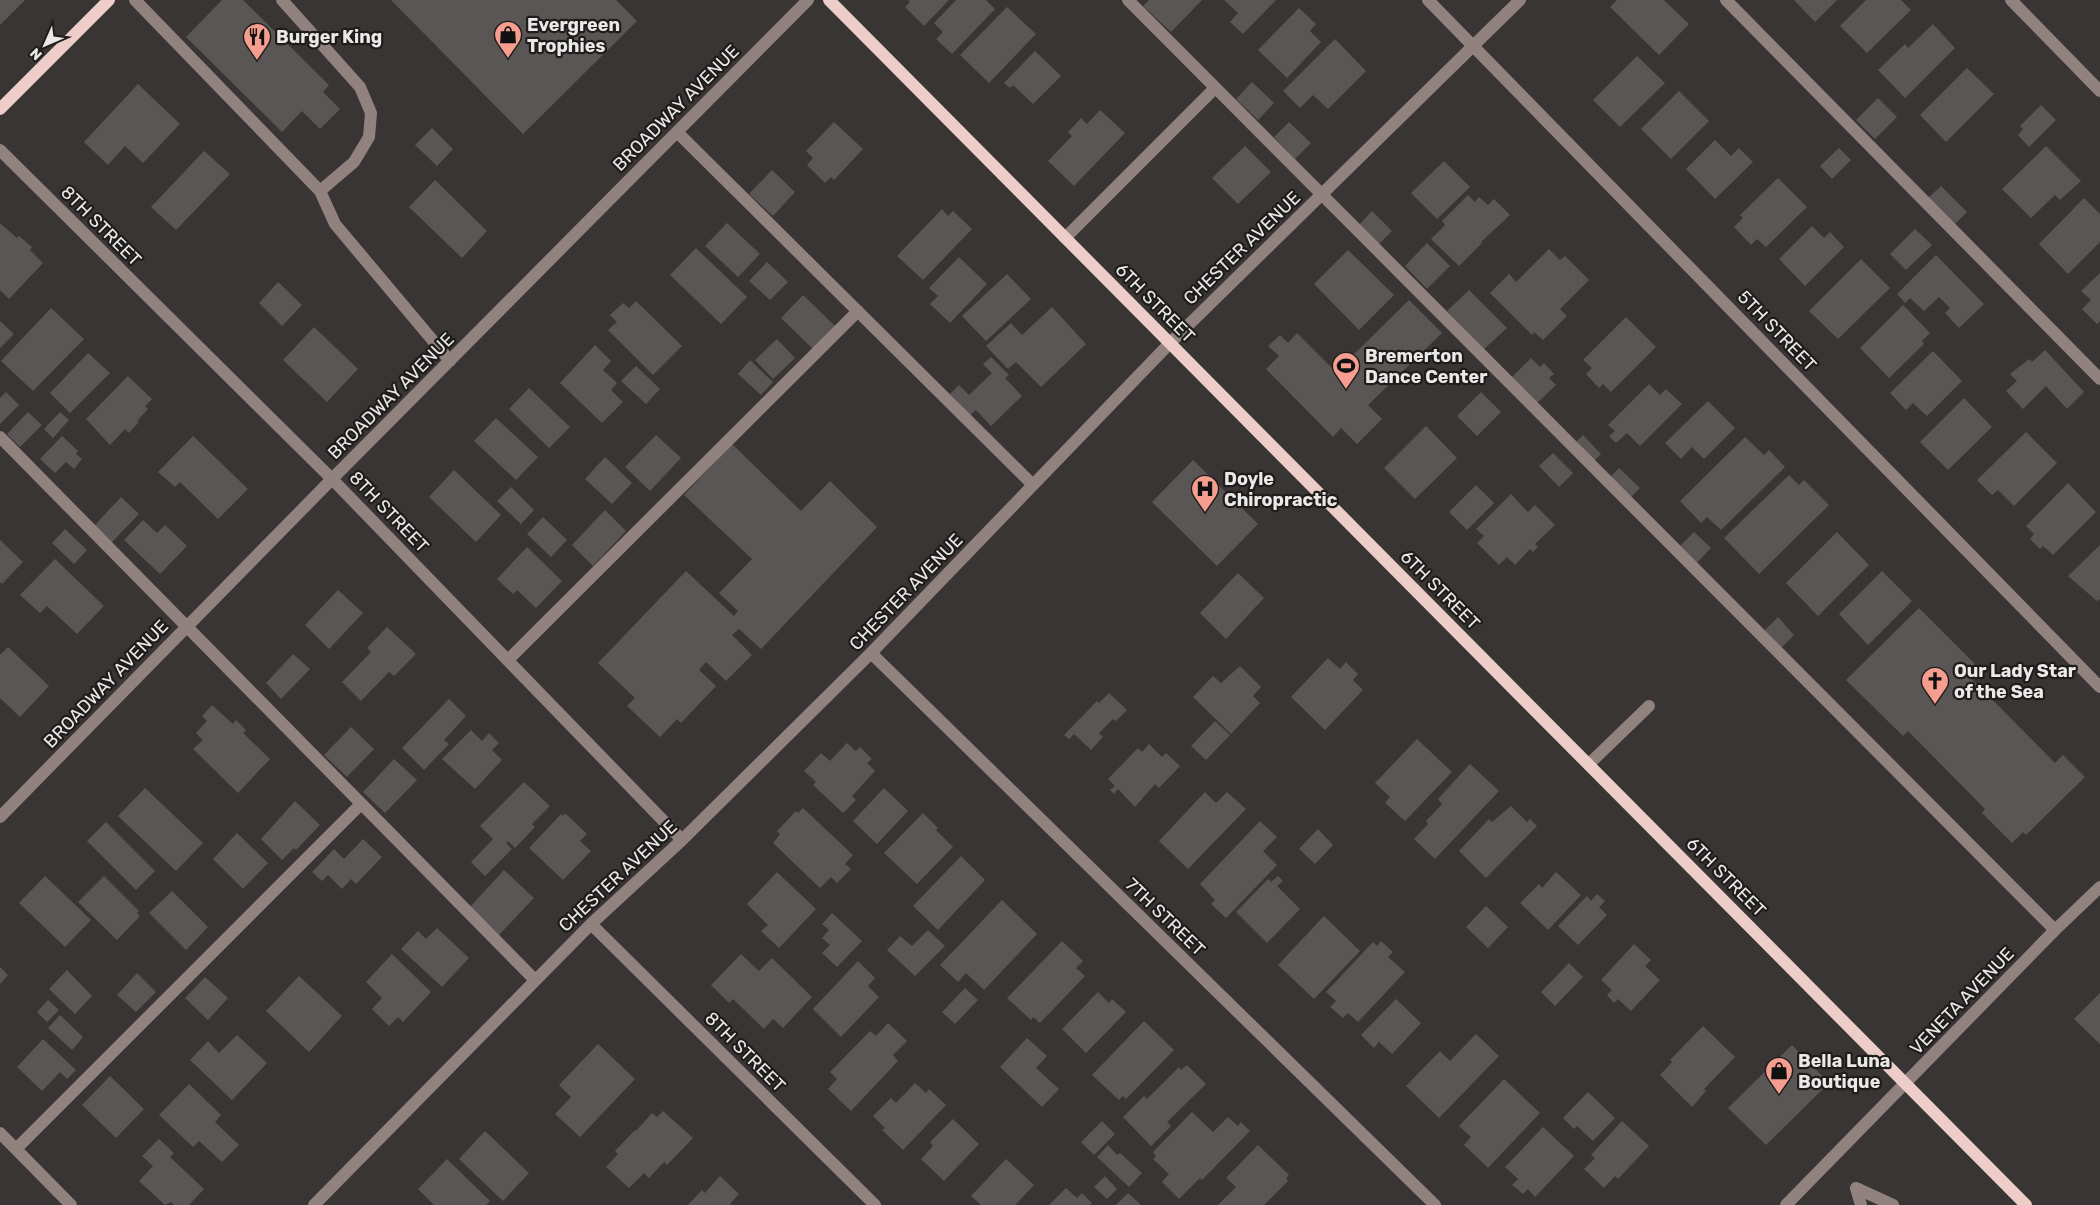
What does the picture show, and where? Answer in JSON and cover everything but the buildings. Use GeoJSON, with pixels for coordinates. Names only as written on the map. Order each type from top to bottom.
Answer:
{"type":"FeatureCollection","features":[{"type":"Feature","properties":{"kind":"main road"},"geometry":{"type":"LineString","coordinates":[[0,109],[109,0]]}},
{"type":"Feature","properties":{"kind":"main road","name":"6TH STREET"},"geometry":{"type":"LineString","coordinates":[[829,0],[2026,1205]]}},
{"type":"Feature","properties":{"kind":"street"},"geometry":{"type":"LineString","coordinates":[[135,0],[320,191],[335,224],[450,361]]}},
{"type":"Feature","properties":{"kind":"street"},"geometry":{"type":"LineString","coordinates":[[282,0],[360,87],[371,113],[369,137],[354,162],[320,191]]}},
{"type":"Feature","properties":{"kind":"street","name":"BROADWAY AVENUE"},"geometry":{"type":"LineString","coordinates":[[0,818],[332,479],[808,0]]}},
{"type":"Feature","properties":{"kind":"street"},"geometry":{"type":"LineString","coordinates":[[1128,0],[2055,930]]}},
{"type":"Feature","properties":{"kind":"street","name":"5TH STREET"},"geometry":{"type":"LineString","coordinates":[[1428,0],[2100,687]]}},
{"type":"Feature","properties":{"kind":"street","name":"CHESTER AVENUE"},"geometry":{"type":"LineString","coordinates":[[314,1205],[591,924],[682,840],[871,653],[1170,343],[1520,0]]}},
{"type":"Feature","properties":{"kind":"street"},"geometry":{"type":"LineString","coordinates":[[1726,0],[2100,378]]}},
{"type":"Feature","properties":{"kind":"street"},"geometry":{"type":"LineString","coordinates":[[2011,0],[2100,91]]}},
{"type":"Feature","properties":{"kind":"street"},"geometry":{"type":"LineString","coordinates":[[1065,238],[1215,88]]}},
{"type":"Feature","properties":{"kind":"street"},"geometry":{"type":"LineString","coordinates":[[677,132],[1034,485]]}},
{"type":"Feature","properties":{"kind":"street","name":"8TH STREET"},"geometry":{"type":"LineString","coordinates":[[0,150],[332,479],[682,840]]}},
{"type":"Feature","properties":{"kind":"street"},"geometry":{"type":"LineString","coordinates":[[508,660],[858,312]]}},
{"type":"Feature","properties":{"kind":"street"},"geometry":{"type":"LineString","coordinates":[[2,443],[188,626],[360,805],[535,980]]}},
{"type":"Feature","properties":{"kind":"street","name":"7TH STREET"},"geometry":{"type":"LineString","coordinates":[[871,653],[1435,1205]]}},
{"type":"Feature","properties":{"kind":"street"},"geometry":{"type":"LineString","coordinates":[[1589,764],[1649,706]]}},
{"type":"Feature","properties":{"kind":"street"},"geometry":{"type":"LineString","coordinates":[[16,1149],[360,805]]}},
{"type":"Feature","properties":{"kind":"street","name":"VENETA AVENUE"},"geometry":{"type":"LineString","coordinates":[[1786,1205],[2055,930],[2100,887]]}},
{"type":"Feature","properties":{"kind":"street","name":"8TH STREET"},"geometry":{"type":"LineString","coordinates":[[591,924],[875,1205]]}},
{"type":"Feature","properties":{"kind":"street"},"geometry":{"type":"LineString","coordinates":[[0,1133],[71,1205]]}},
{"type":"Feature","properties":{"kind":"street"},"geometry":{"type":"LineString","coordinates":[[1861,1205],[1856,1188],[1893,1205]]}},
{"type":"Feature","properties":{"kind":"place","name":"Evergreen Trophies"},"geometry":{"type":"Point","coordinates":[508,59]}},
{"type":"Feature","properties":{"kind":"place","name":"Burger King"},"geometry":{"type":"Point","coordinates":[257,61]}},
{"type":"Feature","properties":{"kind":"place","name":"Bremerton Dance Center"},"geometry":{"type":"Point","coordinates":[1346,390]}},
{"type":"Feature","properties":{"kind":"place","name":"Doyle Chiropractic"},"geometry":{"type":"Point","coordinates":[1205,513]}},
{"type":"Feature","properties":{"kind":"place","name":"Our Lady Star of the Sea"},"geometry":{"type":"Point","coordinates":[1935,705]}},
{"type":"Feature","properties":{"kind":"place","name":"Bella Luna Boutique"},"geometry":{"type":"Point","coordinates":[1779,1095]}}]}
